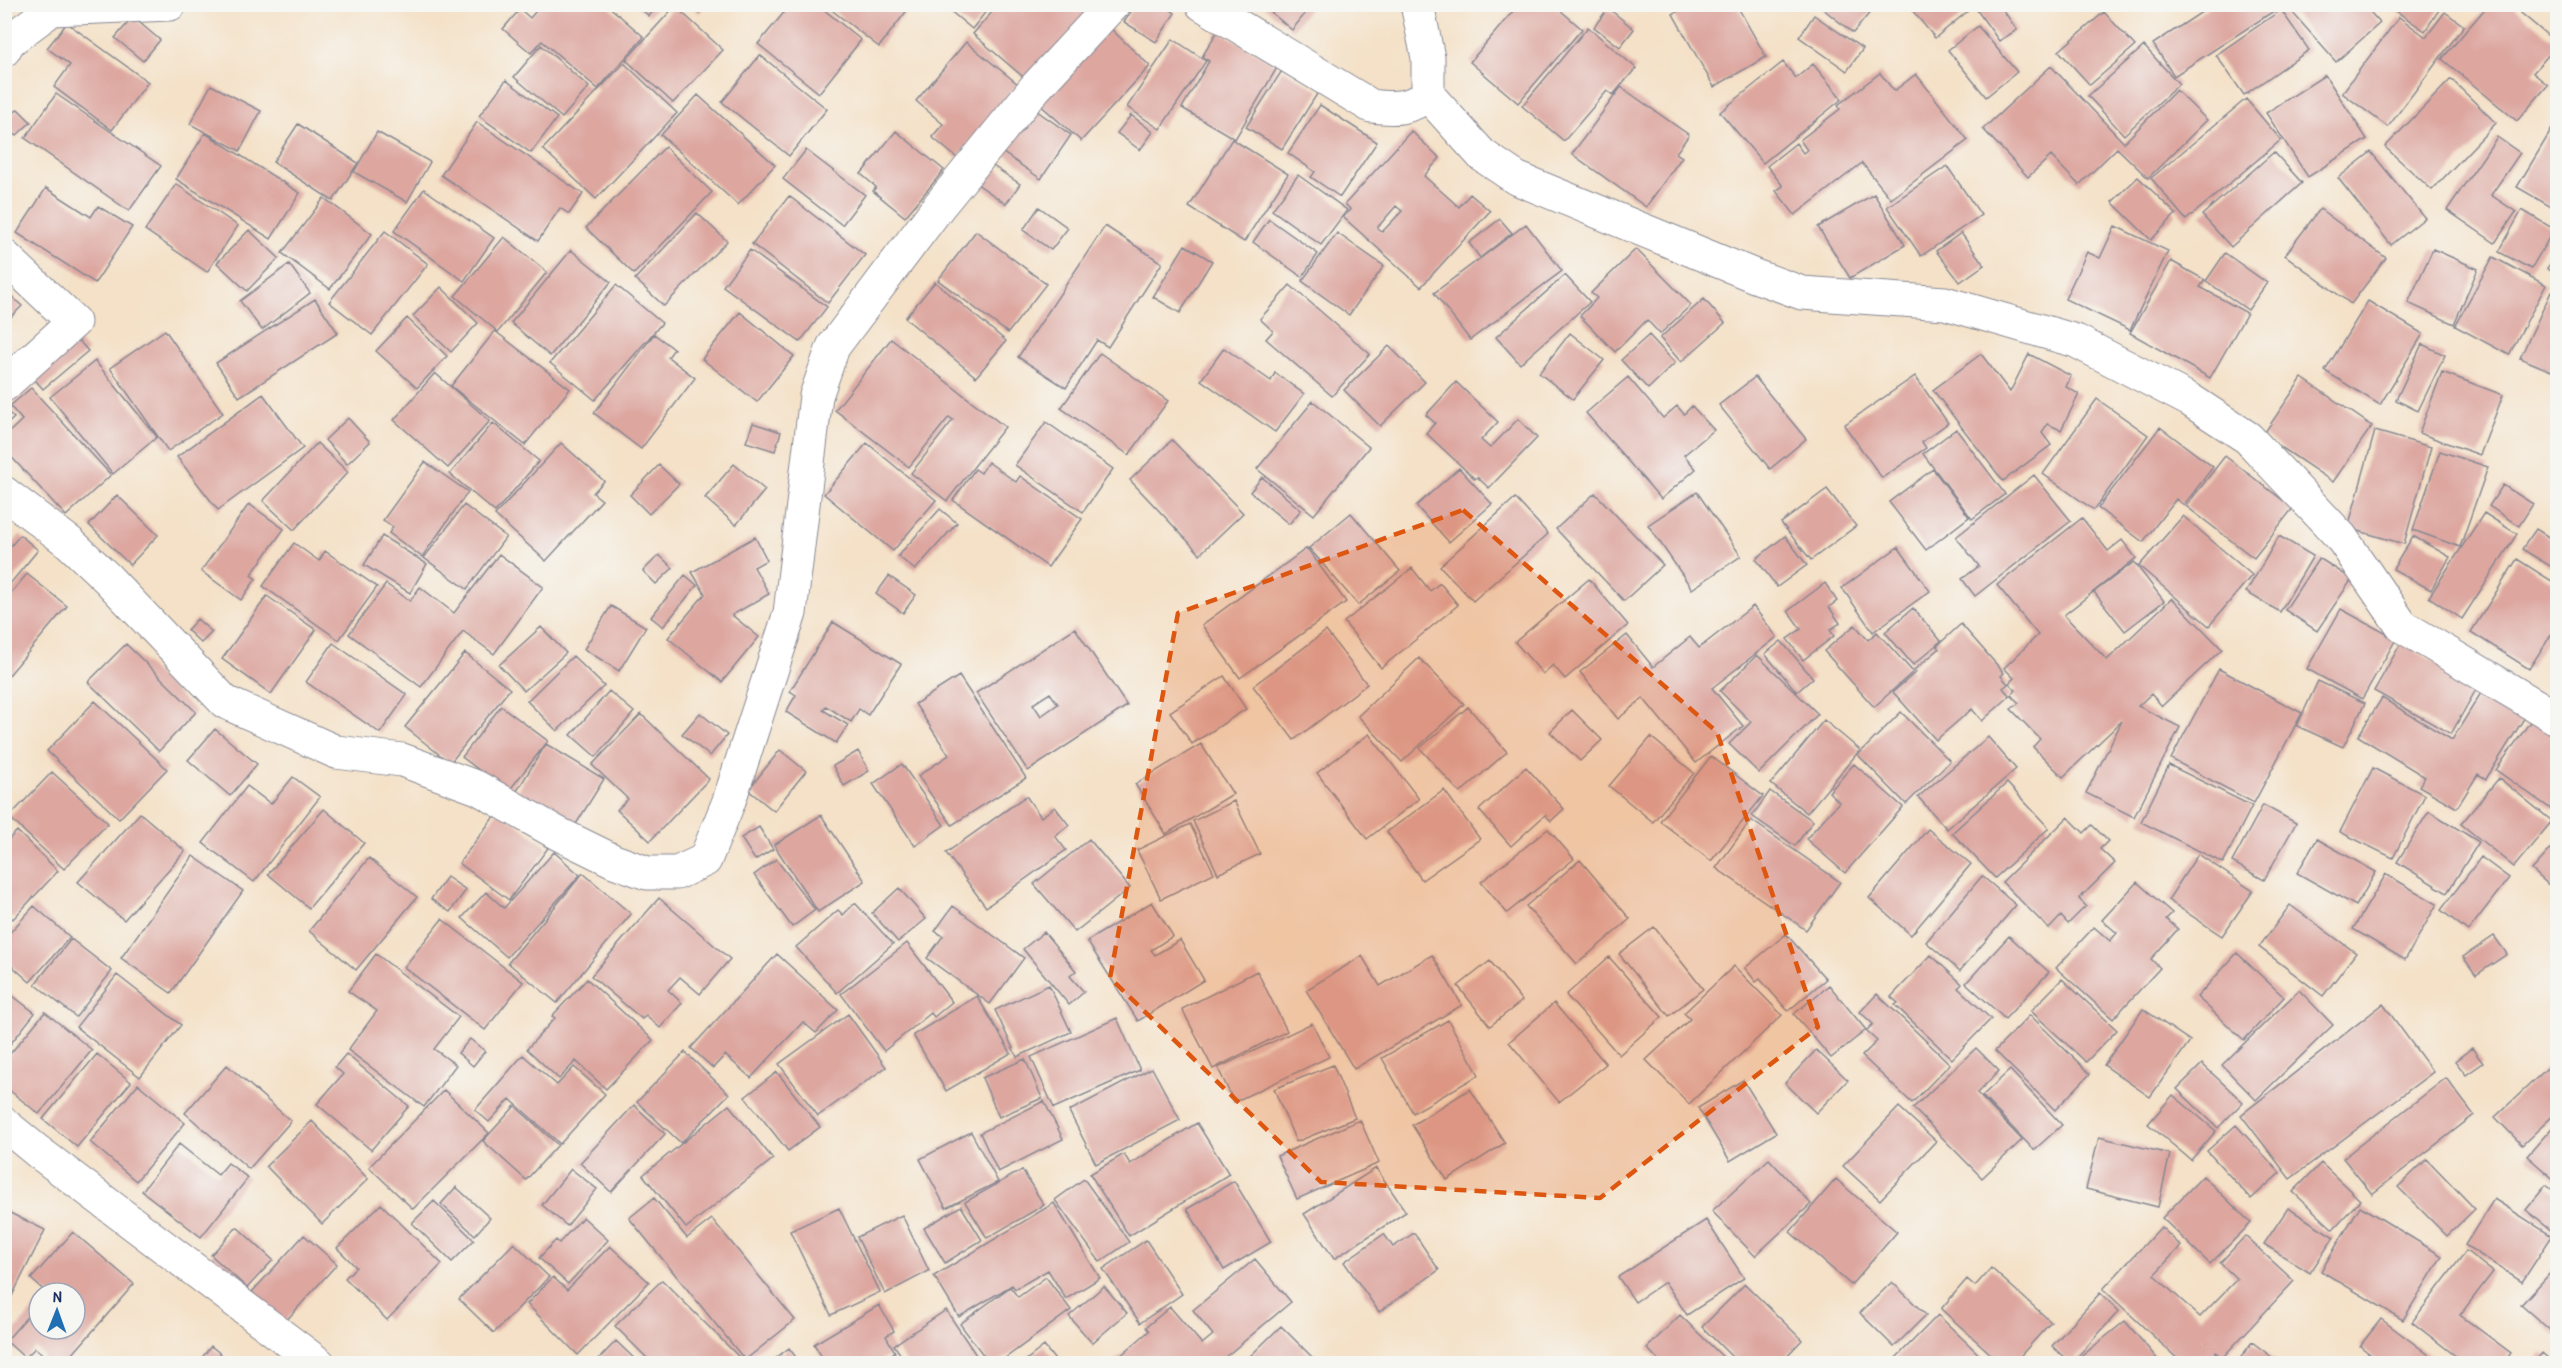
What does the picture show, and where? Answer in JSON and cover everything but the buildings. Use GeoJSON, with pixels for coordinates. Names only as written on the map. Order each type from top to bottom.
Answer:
{"type":"FeatureCollection","features":[{"type":"Feature","properties":{"kind":"street"},"geometry":{"type":"LineString","coordinates":[[4,50],[9,40],[52,9],[170,4]]}},
{"type":"Feature","properties":{"kind":"street"},"geometry":{"type":"LineString","coordinates":[[4,493],[70,543],[225,702],[336,752],[402,760],[478,788],[556,833],[614,861],[647,873],[677,873],[705,860],[733,790],[790,613],[816,396],[833,347],[939,206],[1035,88],[1113,4]]}},
{"type":"Feature","properties":{"kind":"street"},"geometry":{"type":"LineString","coordinates":[[1202,4],[1371,106],[1395,109],[1414,105],[1428,95]]}},
{"type":"Feature","properties":{"kind":"street"},"geometry":{"type":"LineString","coordinates":[[1417,4],[1428,58],[1428,95],[1482,155],[1516,178],[1802,293],[1945,303],[2076,341],[2190,400],[2248,438],[2341,537],[2402,627],[2558,719]]}},
{"type":"Feature","properties":{"kind":"street"},"geometry":{"type":"LineString","coordinates":[[4,256],[74,322],[4,385]]}},
{"type":"Feature","properties":{"kind":"street"},"geometry":{"type":"LineString","coordinates":[[4,1124],[319,1364]]}},
{"type":"Feature","properties":{"kind":"highlighted area"},"geometry":{"type":"Polygon","coordinates":[[[1463,510],[1717,732],[1818,1027],[1600,1198],[1321,1182],[1110,978],[1178,613],[1463,510]]]}}]}
